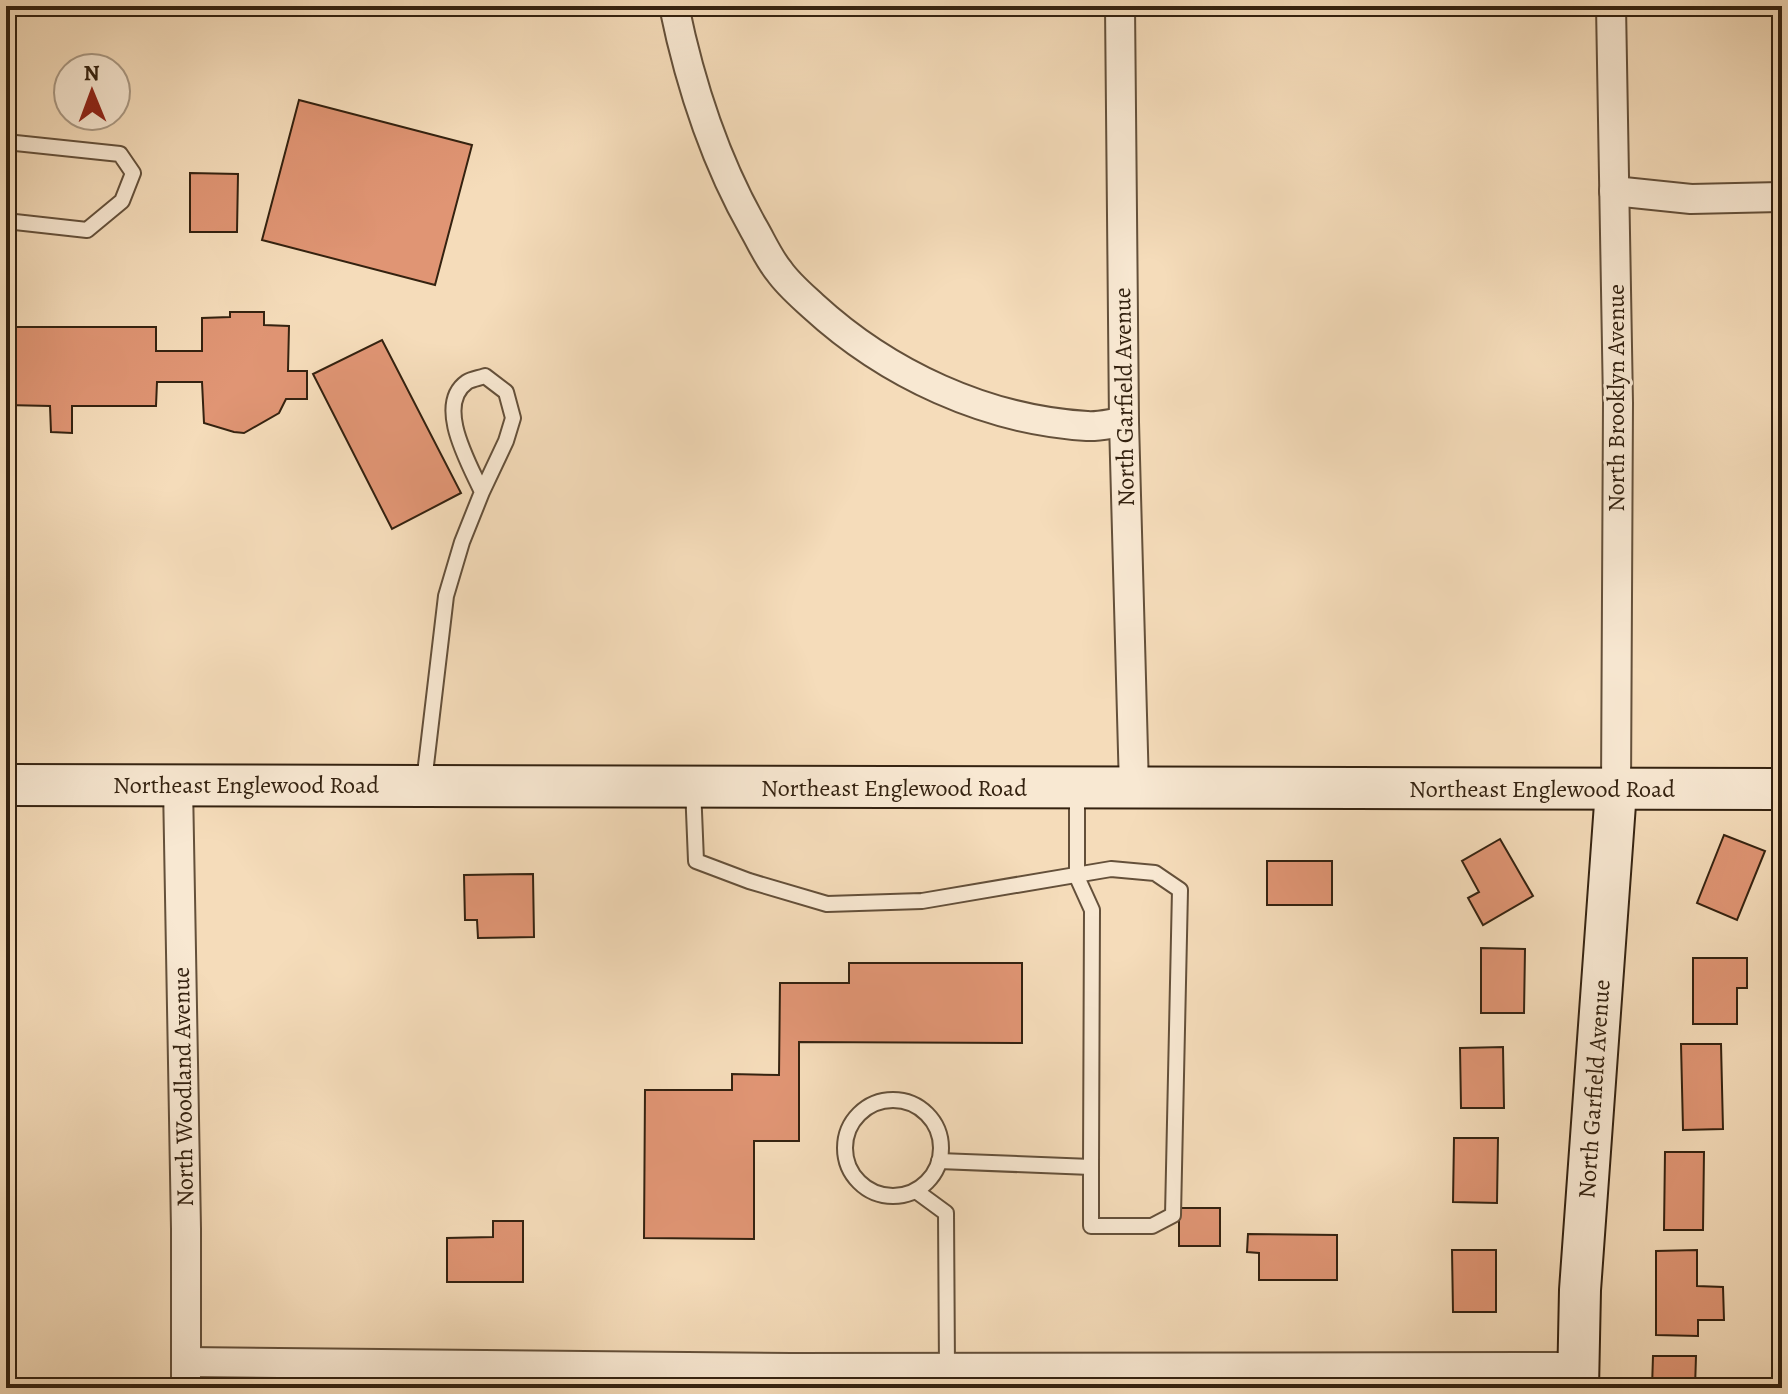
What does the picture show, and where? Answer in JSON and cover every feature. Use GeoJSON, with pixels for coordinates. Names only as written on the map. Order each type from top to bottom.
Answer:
{"type":"FeatureCollection","features":[{"type":"Feature","properties":{"kind":"main road","name":"Northeast Englewood Road"},"geometry":{"type":"LineString","coordinates":[[6,785],[1782,789]]}},
{"type":"Feature","properties":{"kind":"main road","name":"North Garfield Avenue"},"geometry":{"type":"LineString","coordinates":[[1578,1378],[1581,1275],[1616,790]]}},
{"type":"Feature","properties":{"kind":"street"},"geometry":{"type":"LineString","coordinates":[[674,6],[684,56],[706,128],[736,197],[778,270],[829,320],[867,350],[908,374],[963,398],[1043,420],[1090,426],[1124,422]]}},
{"type":"Feature","properties":{"kind":"street","name":"North Garfield Avenue"},"geometry":{"type":"LineString","coordinates":[[1120,6],[1124,422],[1134,788]]}},
{"type":"Feature","properties":{"kind":"street","name":"North Brooklyn Avenue"},"geometry":{"type":"LineString","coordinates":[[1611,6],[1618,403],[1616,790]]}},
{"type":"Feature","properties":{"kind":"street"},"geometry":{"type":"LineString","coordinates":[[1614,191],[1691,199],[1782,197]]}},
{"type":"Feature","properties":{"kind":"street","name":"North Woodland Avenue"},"geometry":{"type":"LineString","coordinates":[[178,785],[186,1375]]}},
{"type":"Feature","properties":{"kind":"street"},"geometry":{"type":"LineString","coordinates":[[186,1375],[947,1368],[1578,1378]]}},
{"type":"Feature","properties":{"kind":"lane"},"geometry":{"type":"LineString","coordinates":[[6,142],[120,154],[133,173],[122,201],[87,230],[6,221]]}},
{"type":"Feature","properties":{"kind":"lane"},"geometry":{"type":"LineString","coordinates":[[423,786],[446,596],[462,542],[513,418],[506,392],[485,376],[467,382],[456,395],[452,407],[461,444],[482,492]]}},
{"type":"Feature","properties":{"kind":"lane"},"geometry":{"type":"LineString","coordinates":[[693,787],[696,861],[749,881],[827,904],[922,901],[1007,885],[1077,877],[1111,869],[1155,873],[1180,890],[1173,1215],[1152,1226],[1091,1226],[1092,910],[1077,877],[1077,788]]}},
{"type":"Feature","properties":{"kind":"lane"},"geometry":{"type":"LineString","coordinates":[[891,1099],[907,1101],[922,1109],[940,1135],[939,1161],[929,1181],[916,1191],[900,1196],[869,1191],[848,1168],[844,1153],[845,1137],[851,1122],[861,1110],[875,1102],[891,1099]]}},
{"type":"Feature","properties":{"kind":"lane"},"geometry":{"type":"LineString","coordinates":[[939,1161],[1091,1167]]}},
{"type":"Feature","properties":{"kind":"lane"},"geometry":{"type":"LineString","coordinates":[[916,1191],[946,1213],[947,1368]]}},
{"type":"Feature","properties":{"kind":"building"},"geometry":{"type":"Polygon","coordinates":[[[299,100],[472,145],[435,285],[262,240],[299,100]]]}},
{"type":"Feature","properties":{"kind":"building"},"geometry":{"type":"Polygon","coordinates":[[[190,173],[238,174],[237,232],[190,232],[190,173]]]}},
{"type":"Feature","properties":{"kind":"building"},"geometry":{"type":"Polygon","coordinates":[[[230,312],[264,312],[264,325],[289,326],[288,371],[307,371],[307,399],[286,399],[279,413],[244,433],[204,423],[202,382],[157,382],[156,406],[72,406],[72,433],[51,432],[50,406],[6,405],[6,327],[156,327],[156,351],[202,351],[202,318],[230,317],[230,312]]]}},
{"type":"Feature","properties":{"kind":"building"},"geometry":{"type":"Polygon","coordinates":[[[382,340],[461,493],[392,529],[313,374],[382,340]]]}},
{"type":"Feature","properties":{"kind":"building"},"geometry":{"type":"Polygon","coordinates":[[[1724,835],[1765,851],[1737,920],[1697,903],[1724,835]]]}},
{"type":"Feature","properties":{"kind":"building"},"geometry":{"type":"Polygon","coordinates":[[[1500,839],[1533,896],[1483,925],[1468,898],[1479,892],[1462,861],[1500,839]]]}},
{"type":"Feature","properties":{"kind":"building"},"geometry":{"type":"Polygon","coordinates":[[[1267,861],[1332,861],[1332,905],[1267,905],[1267,861]]]}},
{"type":"Feature","properties":{"kind":"building"},"geometry":{"type":"Polygon","coordinates":[[[533,874],[534,937],[478,938],[477,920],[465,920],[464,875],[533,874]]]}},
{"type":"Feature","properties":{"kind":"building"},"geometry":{"type":"Polygon","coordinates":[[[1481,948],[1525,949],[1524,1013],[1481,1013],[1481,948]]]}},
{"type":"Feature","properties":{"kind":"building"},"geometry":{"type":"Polygon","coordinates":[[[1693,958],[1747,958],[1747,988],[1737,988],[1737,1024],[1693,1024],[1693,958]]]}},
{"type":"Feature","properties":{"kind":"building"},"geometry":{"type":"Polygon","coordinates":[[[849,963],[1022,963],[1022,1043],[799,1042],[799,1141],[754,1141],[754,1239],[644,1238],[645,1090],[732,1090],[732,1074],[779,1075],[780,983],[849,983],[849,963]]]}},
{"type":"Feature","properties":{"kind":"building"},"geometry":{"type":"Polygon","coordinates":[[[1681,1044],[1721,1044],[1723,1129],[1683,1130],[1681,1044]]]}},
{"type":"Feature","properties":{"kind":"building"},"geometry":{"type":"Polygon","coordinates":[[[1503,1047],[1504,1108],[1461,1108],[1460,1048],[1503,1047]]]}},
{"type":"Feature","properties":{"kind":"building"},"geometry":{"type":"Polygon","coordinates":[[[1454,1138],[1498,1138],[1497,1203],[1453,1202],[1454,1138]]]}},
{"type":"Feature","properties":{"kind":"building"},"geometry":{"type":"Polygon","coordinates":[[[1665,1152],[1704,1152],[1703,1230],[1664,1230],[1665,1152]]]}},
{"type":"Feature","properties":{"kind":"building"},"geometry":{"type":"Polygon","coordinates":[[[1179,1208],[1220,1208],[1220,1246],[1179,1246],[1179,1208]]]}},
{"type":"Feature","properties":{"kind":"building"},"geometry":{"type":"Polygon","coordinates":[[[493,1221],[523,1221],[523,1282],[447,1282],[447,1238],[493,1237],[493,1221]]]}},
{"type":"Feature","properties":{"kind":"building"},"geometry":{"type":"Polygon","coordinates":[[[1248,1234],[1337,1235],[1337,1280],[1259,1280],[1259,1253],[1247,1252],[1248,1234]]]}},
{"type":"Feature","properties":{"kind":"building"},"geometry":{"type":"Polygon","coordinates":[[[1452,1250],[1496,1250],[1496,1312],[1453,1312],[1452,1250]]]}},
{"type":"Feature","properties":{"kind":"building"},"geometry":{"type":"Polygon","coordinates":[[[1697,1250],[1697,1286],[1723,1287],[1724,1320],[1698,1320],[1698,1336],[1656,1335],[1656,1251],[1697,1250]]]}},
{"type":"Feature","properties":{"kind":"building"},"geometry":{"type":"Polygon","coordinates":[[[1653,1356],[1696,1356],[1695,1388],[1652,1388],[1653,1356]]]}}]}
